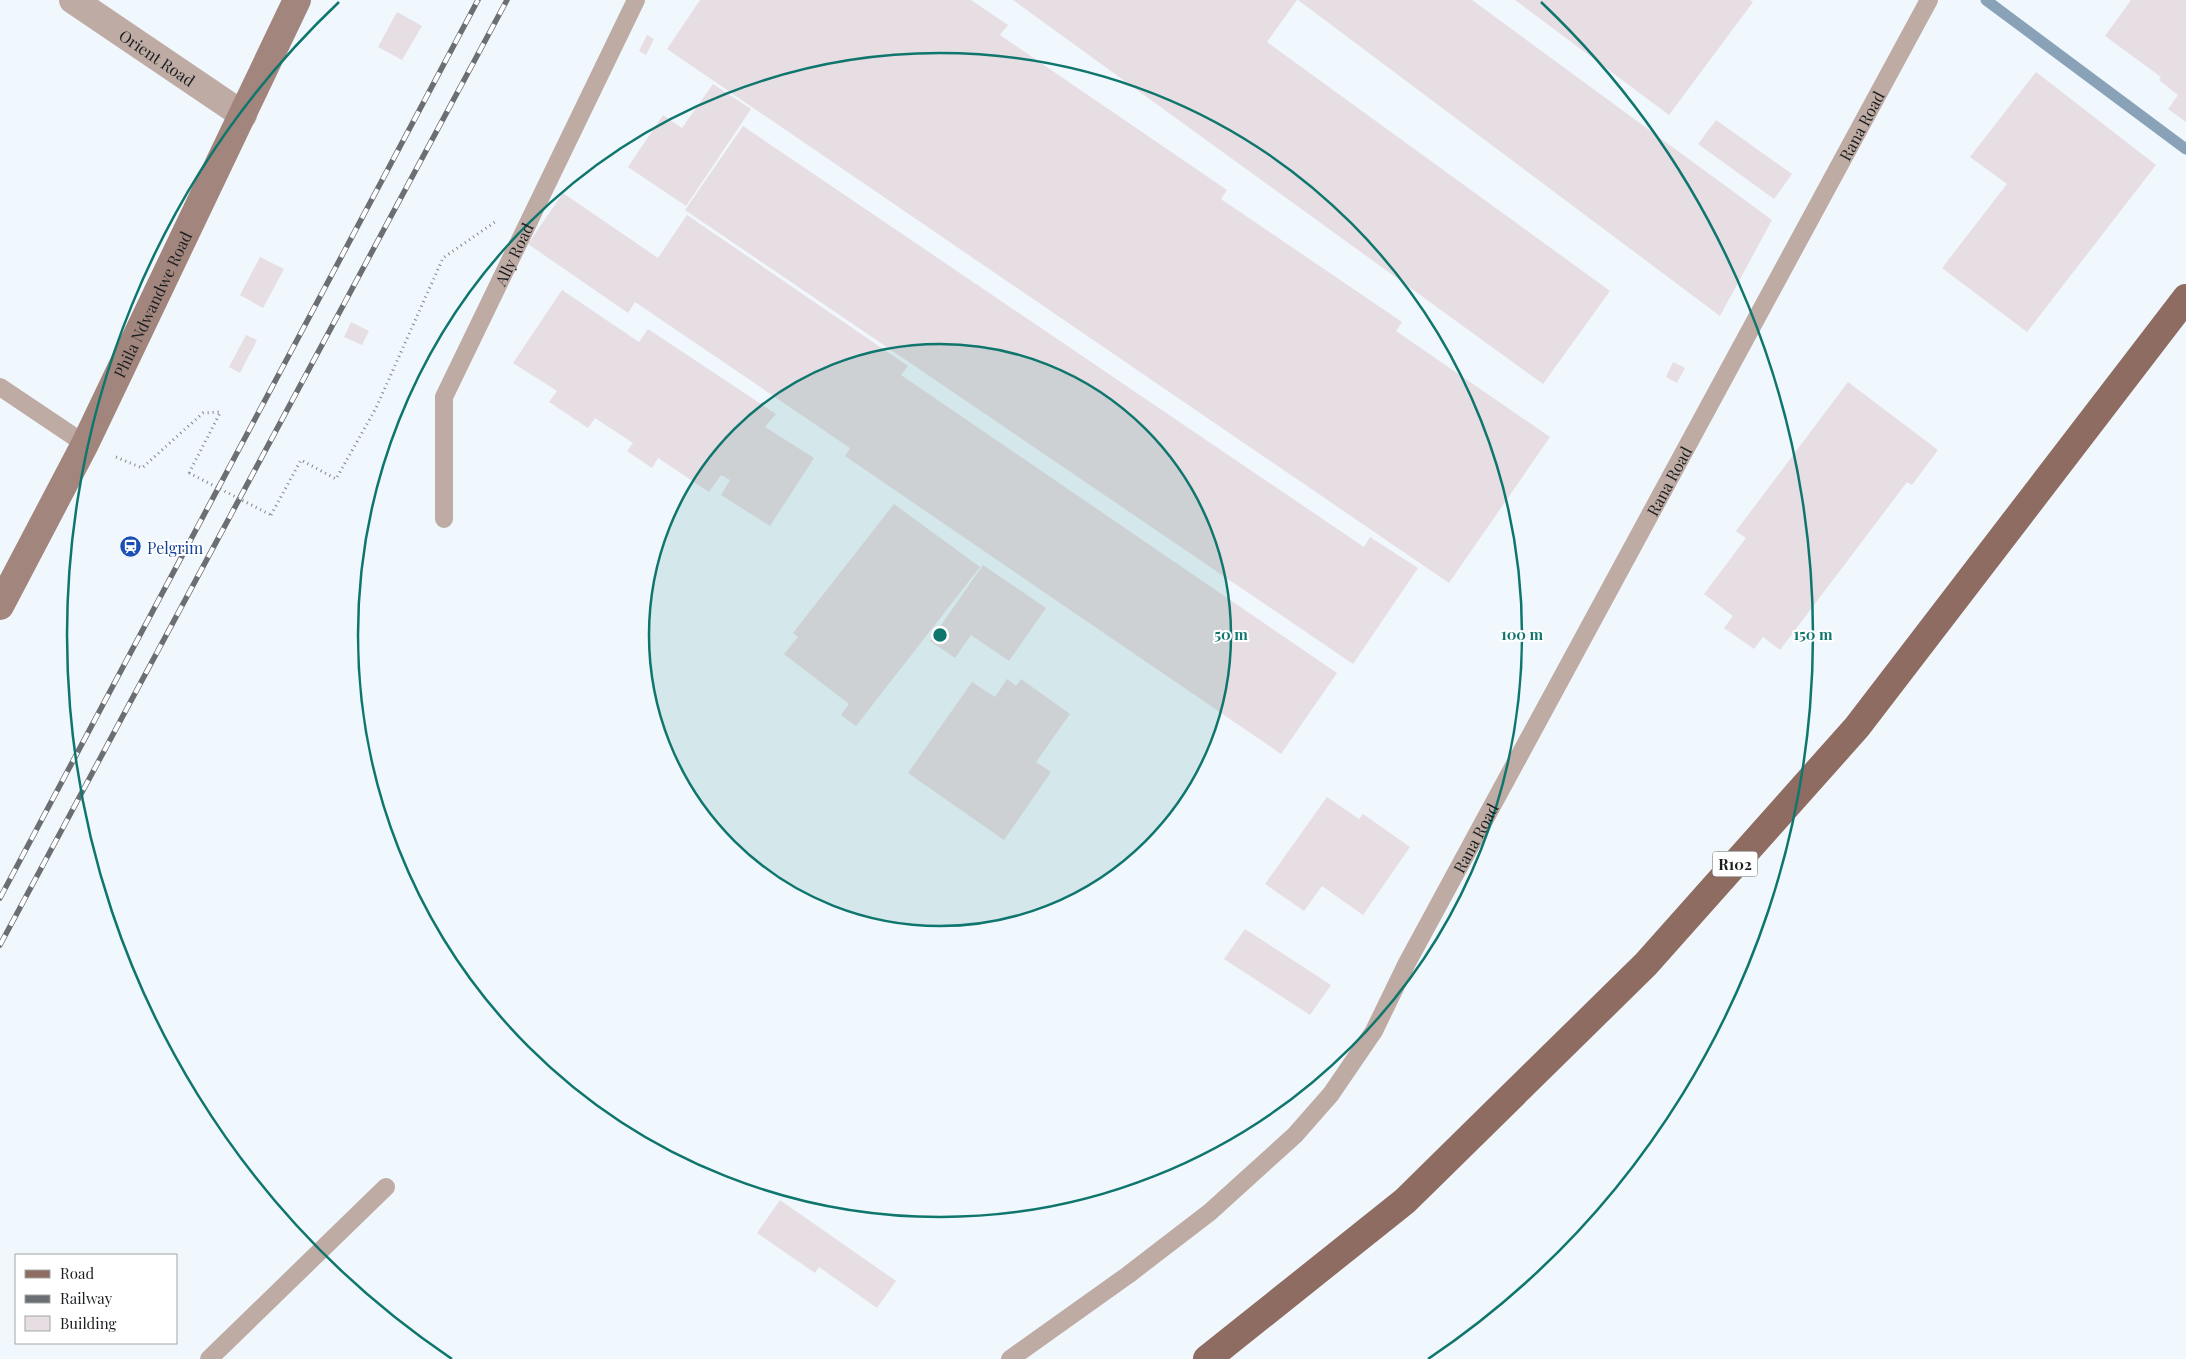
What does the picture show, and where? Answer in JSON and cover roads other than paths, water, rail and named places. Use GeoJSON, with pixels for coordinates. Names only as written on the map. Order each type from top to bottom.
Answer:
{"type":"FeatureCollection","features":[{"type":"Feature","properties":{"kind":"main road","name":"R102"},"geometry":{"type":"LineString","coordinates":[[1208,1359],[1405,1201],[1646,964],[1857,727],[2186,298]]}},
{"type":"Feature","properties":{"kind":"street","name":"Orient Road"},"geometry":{"type":"LineString","coordinates":[[73,0],[243,115]]}},
{"type":"Feature","properties":{"kind":"street","name":"Phila Ndwandwe Road"},"geometry":{"type":"LineString","coordinates":[[0,606],[85,444],[297,0]]}},
{"type":"Feature","properties":{"kind":"lane","name":"Ally Road"},"geometry":{"type":"LineString","coordinates":[[444,519],[444,396],[636,0]]}},
{"type":"Feature","properties":{"kind":"lane","name":"Rana Road"},"geometry":{"type":"LineString","coordinates":[[1010,1359],[1128,1275],[1210,1212],[1295,1135],[1331,1094],[1374,1031],[1407,963],[1929,0]]}},
{"type":"Feature","properties":{"kind":"lane"},"geometry":{"type":"LineString","coordinates":[[0,387],[85,444]]}},
{"type":"Feature","properties":{"kind":"lane"},"geometry":{"type":"LineString","coordinates":[[209,1359],[386,1187]]}},
{"type":"Feature","properties":{"kind":"waterway"},"geometry":{"type":"LineString","coordinates":[[1986,0],[2186,149]]}},
{"type":"Feature","properties":{"kind":"railway"},"geometry":{"type":"LineString","coordinates":[[0,898],[478,0]]}},
{"type":"Feature","properties":{"kind":"railway"},"geometry":{"type":"LineString","coordinates":[[0,945],[507,0]]}},
{"type":"Feature","properties":{"kind":"place","name":"Pelgrim"},"geometry":{"type":"Point","coordinates":[131,547]}}]}
